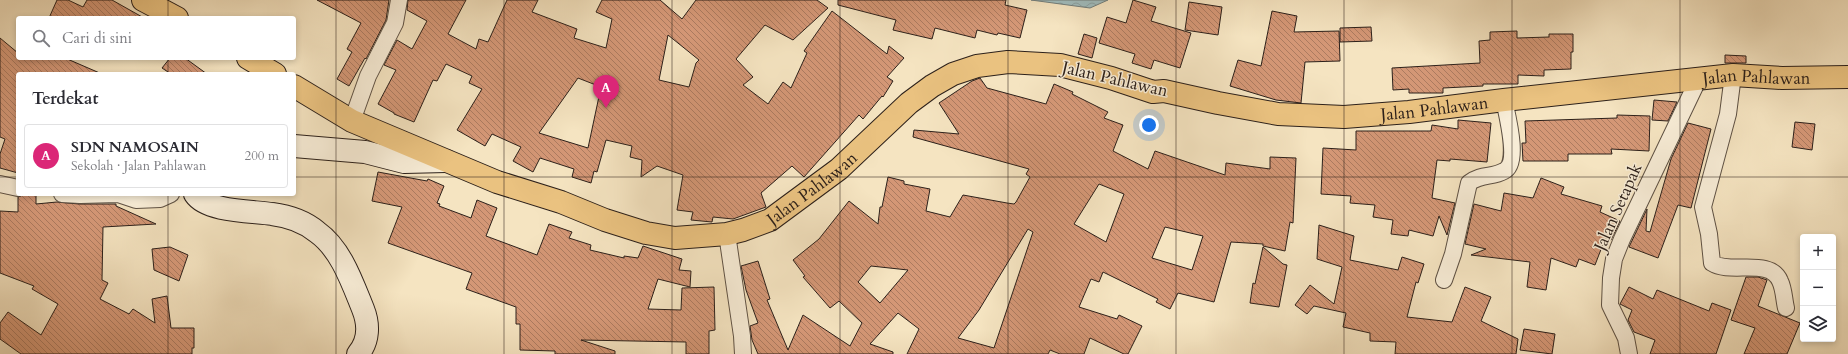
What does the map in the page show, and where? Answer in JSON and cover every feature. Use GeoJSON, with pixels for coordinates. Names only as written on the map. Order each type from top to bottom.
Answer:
{"type":"FeatureCollection","features":[{"type":"Feature","properties":{"kind":"highway"},"geometry":{"type":"LineString","coordinates":[[143,0],[173,16]]}},
{"type":"Feature","properties":{"kind":"highway"},"geometry":{"type":"LineString","coordinates":[[251,60],[272,72]]}},
{"type":"Feature","properties":{"kind":"highway","name":"Jalan Pahlawan"},"geometry":{"type":"LineString","coordinates":[[296,87],[352,121],[446,162],[497,182],[561,202],[605,220],[646,233],[675,238],[727,234],[770,220],[840,169],[909,103],[932,86],[953,74],[977,66],[1008,62],[1060,65],[1111,78],[1153,92],[1164,91],[1278,114],[1344,117],[1409,112],[1658,82],[1698,80],[1733,75],[1782,78],[1848,77]]}},
{"type":"Feature","properties":{"kind":"street"},"geometry":{"type":"LineString","coordinates":[[352,121],[368,76],[395,23],[399,0]]}},
{"type":"Feature","properties":{"kind":"street"},"geometry":{"type":"LineString","coordinates":[[1733,75],[1728,114],[1703,207],[1709,234],[1712,263],[1718,267],[1763,268],[1774,272],[1780,280],[1786,308]]}},
{"type":"Feature","properties":{"kind":"street","name":"Jalan Setapak"},"geometry":{"type":"LineString","coordinates":[[1629,354],[1626,338],[1610,305],[1611,278],[1614,260],[1622,239],[1698,80]]}},
{"type":"Feature","properties":{"kind":"street"},"geometry":{"type":"LineString","coordinates":[[1444,280],[1453,254],[1469,183],[1477,177],[1504,172],[1509,168],[1512,161],[1512,148],[1504,100]]}},
{"type":"Feature","properties":{"kind":"street"},"geometry":{"type":"LineString","coordinates":[[296,146],[365,152],[404,162],[446,162]]}},
{"type":"Feature","properties":{"kind":"street"},"geometry":{"type":"LineString","coordinates":[[0,184],[16,188]]}},
{"type":"Feature","properties":{"kind":"street"},"geometry":{"type":"LineString","coordinates":[[124,196],[136,200],[160,199],[167,196]]}},
{"type":"Feature","properties":{"kind":"street"},"geometry":{"type":"LineString","coordinates":[[196,196],[211,205],[273,214],[301,222],[318,232],[331,246],[349,274],[368,320],[367,335],[361,351],[358,354]]}},
{"type":"Feature","properties":{"kind":"street"},"geometry":{"type":"LineString","coordinates":[[727,234],[742,336],[743,354]]}},
{"type":"Feature","properties":{"kind":"water"},"geometry":{"type":"Polygon","coordinates":[[[1031,0],[1108,0],[1090,8],[1031,0]]]}},
{"type":"Feature","properties":{"kind":"building"},"geometry":{"type":"Polygon","coordinates":[[[57,0],[68,0],[83,7],[87,0],[112,0],[140,16],[50,16],[57,0]]]}},
{"type":"Feature","properties":{"kind":"building"},"geometry":{"type":"Polygon","coordinates":[[[317,0],[389,0],[386,20],[366,59],[365,58],[349,86],[337,79],[352,52],[347,49],[361,23],[317,0]]]}},
{"type":"Feature","properties":{"kind":"building"},"geometry":{"type":"Polygon","coordinates":[[[408,0],[466,0],[448,34],[476,49],[479,39],[488,42],[507,0],[538,0],[532,12],[577,29],[574,38],[606,48],[612,19],[596,12],[602,0],[660,0],[682,19],[696,0],[817,0],[828,8],[793,40],[765,25],[736,59],[753,77],[743,85],[768,104],[783,82],[791,88],[807,53],[804,51],[832,11],[887,54],[889,46],[904,58],[887,77],[893,81],[883,97],[882,96],[863,119],[859,115],[804,177],[792,166],[761,193],[766,207],[733,219],[713,217],[712,222],[691,220],[693,212],[677,210],[683,175],[657,166],[641,177],[642,160],[630,157],[632,146],[606,140],[597,172],[594,171],[591,183],[572,177],[574,169],[540,158],[533,172],[513,161],[521,147],[492,134],[485,146],[457,130],[482,89],[469,83],[472,76],[446,64],[437,81],[433,80],[414,122],[394,114],[378,104],[396,70],[384,65],[397,40],[412,49],[427,21],[407,10],[408,0]],[[668,35],[659,80],[689,87],[696,63],[699,60],[668,35]],[[578,78],[539,133],[588,148],[601,87],[578,78]]]}},
{"type":"Feature","properties":{"kind":"building"},"geometry":{"type":"Polygon","coordinates":[[[838,0],[1006,0],[1005,5],[1027,10],[1020,38],[998,33],[997,35],[977,30],[975,38],[935,28],[932,39],[893,30],[896,20],[838,5],[838,0]]]}},
{"type":"Feature","properties":{"kind":"building"},"geometry":{"type":"Polygon","coordinates":[[[1133,0],[1156,7],[1151,21],[1191,33],[1180,68],[1154,60],[1151,69],[1132,63],[1135,54],[1099,43],[1107,17],[1126,23],[1133,0]]]}},
{"type":"Feature","properties":{"kind":"building"},"geometry":{"type":"Polygon","coordinates":[[[1189,2],[1222,7],[1218,35],[1185,30],[1189,2]]]}},
{"type":"Feature","properties":{"kind":"building"},"geometry":{"type":"Polygon","coordinates":[[[1272,11],[1297,16],[1294,32],[1339,31],[1340,61],[1305,62],[1301,103],[1276,100],[1230,86],[1238,60],[1261,66],[1272,11]]]}},
{"type":"Feature","properties":{"kind":"building"},"geometry":{"type":"Polygon","coordinates":[[[1371,27],[1372,41],[1340,42],[1340,28],[1371,27]]]}},
{"type":"Feature","properties":{"kind":"building"},"geometry":{"type":"Polygon","coordinates":[[[1517,31],[1517,38],[1549,37],[1549,34],[1573,34],[1571,69],[1544,70],[1544,76],[1518,75],[1518,84],[1483,84],[1483,86],[1443,88],[1443,93],[1409,93],[1409,89],[1393,90],[1392,68],[1480,63],[1479,41],[1490,40],[1490,32],[1517,31]]]}},
{"type":"Feature","properties":{"kind":"building"},"geometry":{"type":"Polygon","coordinates":[[[1084,34],[1097,38],[1092,58],[1078,54],[1084,34]]]}},
{"type":"Feature","properties":{"kind":"building"},"geometry":{"type":"Polygon","coordinates":[[[0,38],[16,51],[16,60],[70,60],[97,72],[16,72],[16,172],[0,168],[0,154],[5,139],[0,137],[0,38]]]}},
{"type":"Feature","properties":{"kind":"building"},"geometry":{"type":"Polygon","coordinates":[[[1725,55],[1746,56],[1746,63],[1725,63],[1725,55]]]}},
{"type":"Feature","properties":{"kind":"building"},"geometry":{"type":"Polygon","coordinates":[[[168,60],[188,60],[204,72],[168,72],[162,68],[168,60]]]}},
{"type":"Feature","properties":{"kind":"building"},"geometry":{"type":"Polygon","coordinates":[[[980,78],[987,88],[1046,104],[1054,84],[1073,92],[1072,94],[1108,112],[1104,118],[1123,125],[1113,151],[1148,169],[1155,151],[1225,175],[1226,163],[1270,169],[1270,157],[1296,158],[1293,223],[1290,222],[1285,251],[1263,246],[1263,244],[1231,242],[1214,302],[1178,293],[1170,309],[1156,302],[1158,299],[1103,272],[1099,282],[1091,279],[1079,307],[1117,319],[1119,315],[1142,326],[1128,354],[1124,354],[1090,338],[1084,354],[1060,354],[1050,350],[1048,354],[907,354],[919,329],[898,313],[870,344],[893,352],[893,354],[758,354],[752,340],[750,326],[758,323],[746,290],[741,266],[758,261],[770,299],[767,300],[788,350],[803,315],[850,346],[862,323],[839,301],[830,308],[803,277],[805,276],[793,260],[819,239],[849,201],[878,224],[880,207],[882,207],[888,177],[904,181],[904,184],[930,189],[926,211],[950,217],[963,195],[1014,204],[1016,202],[1030,177],[1026,174],[1029,169],[913,137],[914,130],[959,134],[939,103],[972,81],[980,78]],[[1099,184],[1074,224],[1106,242],[1124,194],[1099,184]],[[1165,227],[1152,258],[1192,270],[1203,236],[1165,227]],[[1028,229],[979,310],[958,338],[994,348],[1033,232],[1028,229]],[[871,266],[858,282],[880,303],[908,270],[871,266]]]}},
{"type":"Feature","properties":{"kind":"building"},"geometry":{"type":"Polygon","coordinates":[[[1654,100],[1677,102],[1668,121],[1652,120],[1654,100]]]}},
{"type":"Feature","properties":{"kind":"building"},"geometry":{"type":"Polygon","coordinates":[[[1617,115],[1650,116],[1649,151],[1611,149],[1612,154],[1568,154],[1568,161],[1523,161],[1522,143],[1526,143],[1525,121],[1617,118],[1617,115]]]}},
{"type":"Feature","properties":{"kind":"building"},"geometry":{"type":"Polygon","coordinates":[[[1458,120],[1491,123],[1487,162],[1450,159],[1450,161],[1437,160],[1432,198],[1455,203],[1447,235],[1439,216],[1433,236],[1409,230],[1408,236],[1391,234],[1393,220],[1373,217],[1375,205],[1350,203],[1351,196],[1321,194],[1323,148],[1356,150],[1356,131],[1431,131],[1432,125],[1458,129],[1458,120]]]}},
{"type":"Feature","properties":{"kind":"building"},"geometry":{"type":"Polygon","coordinates":[[[1795,122],[1815,124],[1812,150],[1792,147],[1795,122]]]}},
{"type":"Feature","properties":{"kind":"building"},"geometry":{"type":"Polygon","coordinates":[[[1688,123],[1711,129],[1691,208],[1678,205],[1658,258],[1629,247],[1647,209],[1646,231],[1650,232],[1671,159],[1688,123]]]}},
{"type":"Feature","properties":{"kind":"building"},"geometry":{"type":"Polygon","coordinates":[[[378,172],[427,181],[428,179],[444,186],[437,203],[440,204],[439,206],[471,218],[477,200],[497,208],[486,236],[537,255],[549,224],[572,232],[569,238],[591,245],[590,250],[624,258],[624,256],[638,258],[643,246],[682,259],[679,270],[691,271],[690,287],[658,279],[648,309],[681,310],[682,288],[714,287],[715,330],[709,331],[709,354],[686,354],[686,342],[581,340],[615,351],[615,354],[555,354],[555,351],[520,350],[520,324],[516,324],[516,307],[466,289],[472,273],[388,243],[402,207],[372,201],[378,172]]]}},
{"type":"Feature","properties":{"kind":"building"},"geometry":{"type":"Polygon","coordinates":[[[1541,178],[1564,187],[1561,194],[1602,206],[1600,212],[1620,221],[1611,240],[1605,239],[1595,265],[1579,259],[1576,267],[1551,258],[1546,290],[1527,287],[1530,262],[1471,255],[1486,249],[1465,244],[1474,204],[1501,211],[1504,193],[1533,198],[1541,178]]]}},
{"type":"Feature","properties":{"kind":"building"},"geometry":{"type":"Polygon","coordinates":[[[36,196],[36,204],[57,202],[79,204],[116,204],[116,206],[156,224],[103,227],[102,280],[108,283],[100,299],[129,314],[133,309],[155,323],[152,299],[167,296],[171,328],[194,328],[194,348],[192,348],[192,354],[21,354],[0,339],[0,323],[8,312],[41,335],[58,304],[32,289],[34,286],[0,273],[0,211],[18,212],[18,197],[36,196]]]}},
{"type":"Feature","properties":{"kind":"building"},"geometry":{"type":"Polygon","coordinates":[[[1319,225],[1354,236],[1350,260],[1398,270],[1402,257],[1424,264],[1418,283],[1416,282],[1407,317],[1452,322],[1465,287],[1491,297],[1481,321],[1518,339],[1516,354],[1395,354],[1396,342],[1370,341],[1370,333],[1343,327],[1346,313],[1314,306],[1307,314],[1295,305],[1310,285],[1334,304],[1342,267],[1317,259],[1319,225]]]}},
{"type":"Feature","properties":{"kind":"building"},"geometry":{"type":"Polygon","coordinates":[[[170,247],[188,255],[179,281],[154,270],[152,249],[170,247]]]}},
{"type":"Feature","properties":{"kind":"building"},"geometry":{"type":"Polygon","coordinates":[[[1263,247],[1283,264],[1287,265],[1279,307],[1250,303],[1253,283],[1255,284],[1263,247]]]}},
{"type":"Feature","properties":{"kind":"building"},"geometry":{"type":"Polygon","coordinates":[[[1746,277],[1758,277],[1767,280],[1758,306],[1800,323],[1787,354],[1744,354],[1755,328],[1731,320],[1746,277]]]}},
{"type":"Feature","properties":{"kind":"building"},"geometry":{"type":"Polygon","coordinates":[[[1629,287],[1653,299],[1657,290],[1709,311],[1712,303],[1731,310],[1716,354],[1650,354],[1655,340],[1634,332],[1628,320],[1632,310],[1620,304],[1629,287]]]}},
{"type":"Feature","properties":{"kind":"building"},"geometry":{"type":"Polygon","coordinates":[[[1524,329],[1555,334],[1552,354],[1520,350],[1524,329]]]}},
{"type":"Feature","properties":{"kind":"place","name":"SDN NAMOSAIN"},"geometry":{"type":"Point","coordinates":[606,108]}}]}
